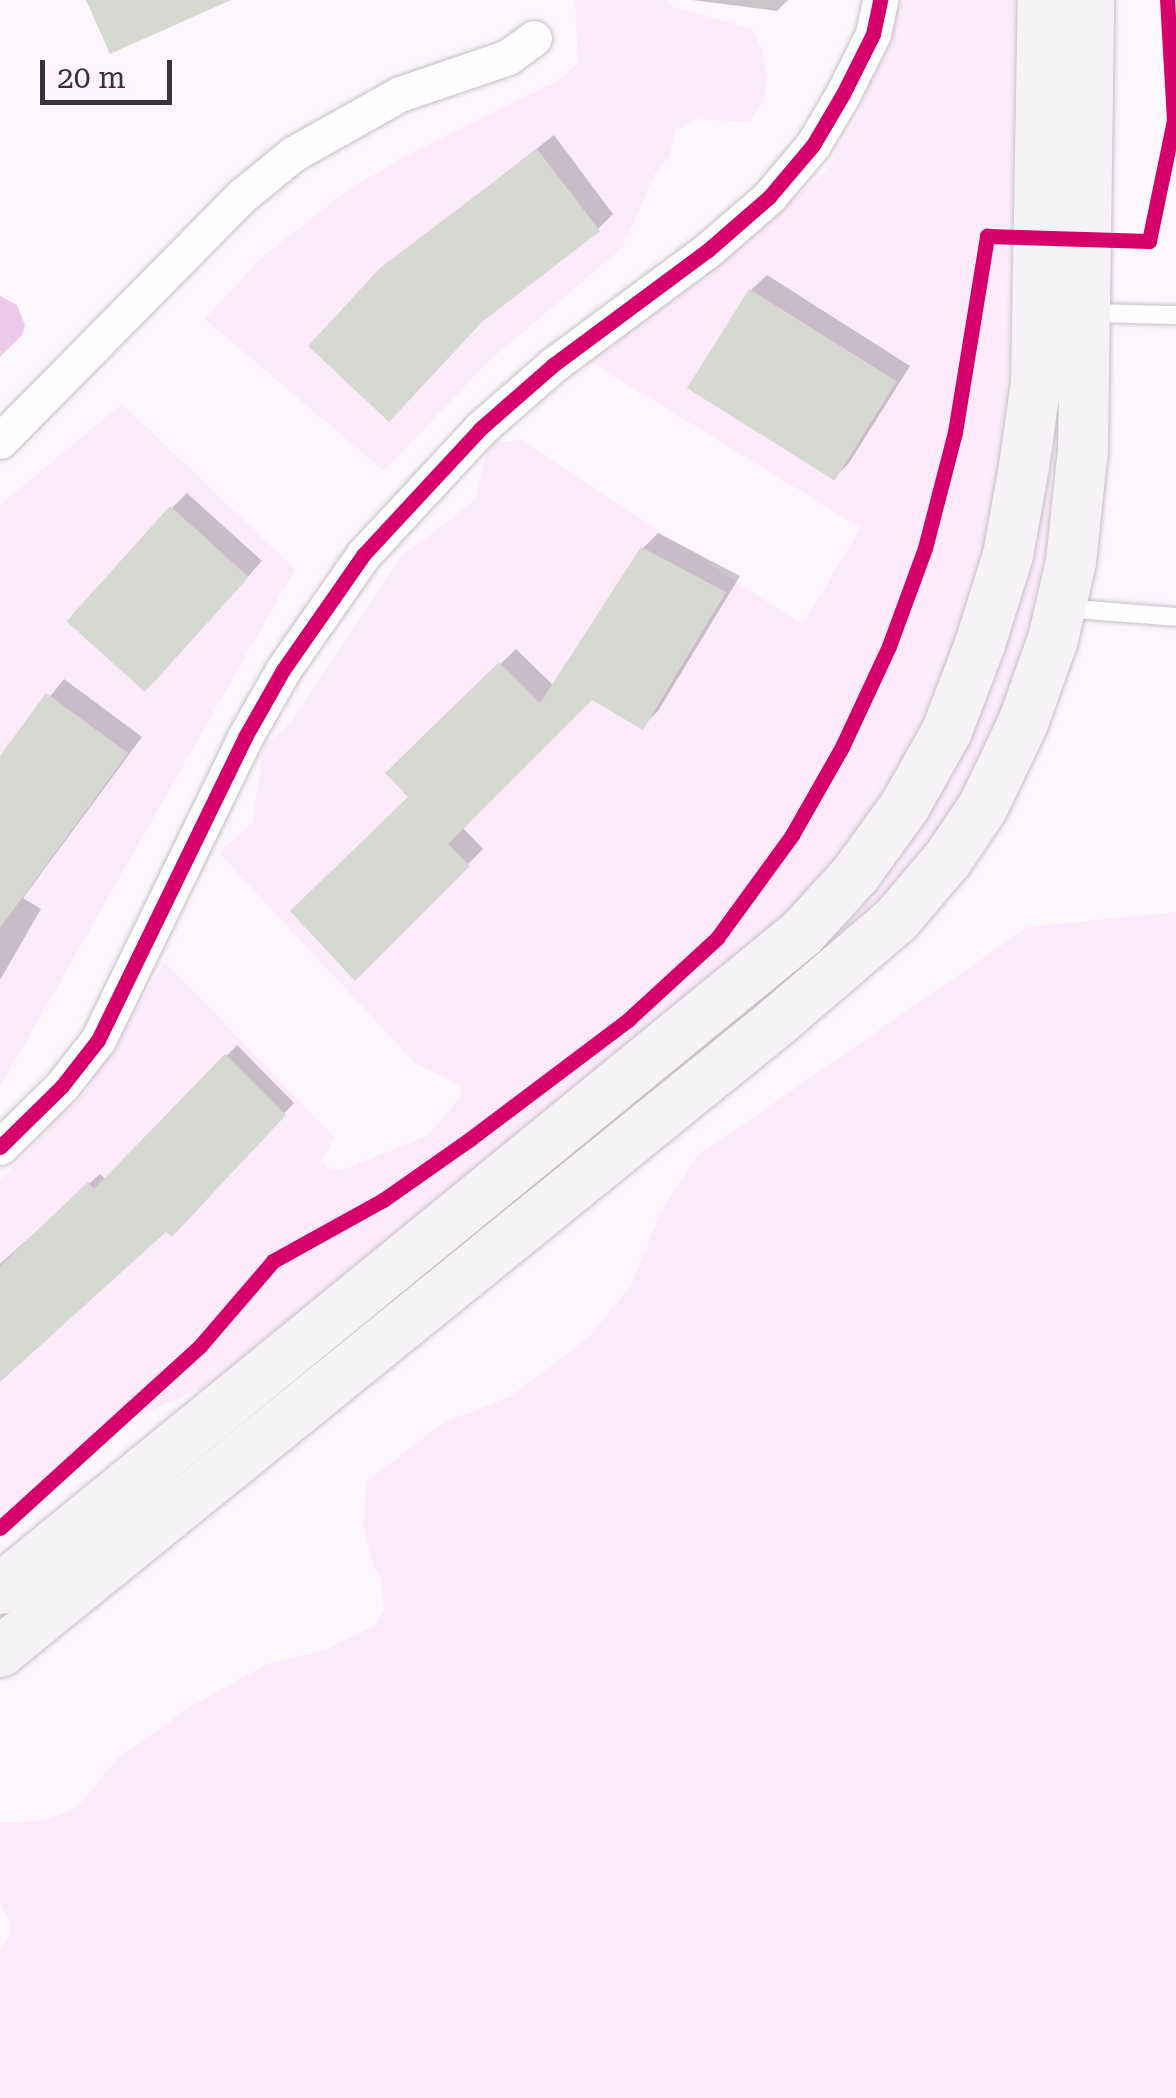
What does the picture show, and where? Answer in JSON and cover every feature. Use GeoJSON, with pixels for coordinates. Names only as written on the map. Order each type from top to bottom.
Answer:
{"type":"FeatureCollection","features":[{"type":"Feature","properties":{"kind":"main road"},"geometry":{"type":"LineString","coordinates":[[0,1589],[802,932],[855,875],[904,806],[947,731],[980,644],[1008,555],[1024,467],[1036,383],[1043,0]]}},
{"type":"Feature","properties":{"kind":"main road"},"geometry":{"type":"LineString","coordinates":[[0,1652],[896,920],[948,859],[982,807],[1023,723],[1071,562],[1083,449],[1090,0]]}},
{"type":"Feature","properties":{"kind":"street"},"geometry":{"type":"LineString","coordinates":[[0,1147],[62,1086],[98,1040],[246,736],[283,670],[364,554],[480,428],[553,364],[708,250],[769,197],[813,145],[843,94],[872,34],[880,0]]}},
{"type":"Feature","properties":{"kind":"street"},"geometry":{"type":"LineString","coordinates":[[0,441],[243,195],[293,154],[400,94],[508,57],[534,38]]}},
{"type":"Feature","properties":{"kind":"lane"},"geometry":{"type":"LineString","coordinates":[[1084,312],[1176,314]]}},
{"type":"Feature","properties":{"kind":"lane"},"geometry":{"type":"LineString","coordinates":[[1060,608],[1082,613],[1176,617]]}},
{"type":"Feature","properties":{"kind":"shaded area"},"geometry":{"type":"Polygon","coordinates":[[[575,0],[666,0],[673,7],[752,29],[763,51],[767,78],[763,103],[749,122],[696,119],[674,131],[670,156],[654,175],[622,248],[491,359],[384,471],[205,319],[260,259],[348,190],[406,156],[561,79],[578,62],[575,0]]]}},
{"type":"Feature","properties":{"kind":"shaded area"},"geometry":{"type":"Polygon","coordinates":[[[895,0],[1015,0],[1010,350],[999,477],[988,536],[951,658],[899,766],[838,858],[800,901],[717,976],[687,995],[208,1385],[99,1434],[0,1519],[0,1180],[86,1092],[165,962],[334,1137],[321,1162],[332,1170],[345,1169],[427,1136],[460,1098],[461,1085],[415,1063],[219,853],[253,822],[263,748],[291,723],[402,556],[476,500],[485,457],[495,442],[522,440],[802,625],[861,528],[588,360],[708,273],[824,173],[859,113],[895,0]]]}},
{"type":"Feature","properties":{"kind":"shaded area"},"geometry":{"type":"Polygon","coordinates":[[[0,296],[17,305],[25,325],[22,335],[0,357],[0,296]]]}},
{"type":"Feature","properties":{"kind":"shaded area"},"geometry":{"type":"Polygon","coordinates":[[[122,404],[295,569],[0,1087],[0,505],[122,404]]]}},
{"type":"Feature","properties":{"kind":"shaded area"},"geometry":{"type":"Polygon","coordinates":[[[1051,461],[1050,526],[1031,618],[1000,719],[975,775],[943,825],[879,906],[815,956],[867,900],[902,850],[975,719],[1016,615],[1051,461]]]}},
{"type":"Feature","properties":{"kind":"shaded area"},"geometry":{"type":"Polygon","coordinates":[[[1176,912],[1176,2098],[0,2098],[0,1949],[9,1936],[10,1920],[0,1903],[0,1823],[43,1821],[78,1807],[119,1757],[192,1706],[267,1664],[325,1650],[376,1625],[384,1610],[381,1577],[373,1565],[363,1523],[367,1481],[445,1422],[510,1397],[588,1338],[631,1286],[661,1211],[699,1155],[1028,927],[1176,912]]]}},
{"type":"Feature","properties":{"kind":"building"},"geometry":{"type":"Polygon","coordinates":[[[86,0],[231,0],[110,54],[86,0]]]}},
{"type":"Feature","properties":{"kind":"building"},"geometry":{"type":"Polygon","coordinates":[[[537,149],[600,231],[482,322],[389,422],[308,346],[380,268],[537,149]]]}},
{"type":"Feature","properties":{"kind":"building"},"geometry":{"type":"Polygon","coordinates":[[[749,289],[897,381],[835,480],[687,388],[749,289]]]}},
{"type":"Feature","properties":{"kind":"building"},"geometry":{"type":"Polygon","coordinates":[[[170,506],[249,577],[145,692],[66,621],[170,506]]]}},
{"type":"Feature","properties":{"kind":"building"},"geometry":{"type":"Polygon","coordinates":[[[641,547],[726,592],[643,730],[592,700],[448,844],[470,866],[355,981],[290,911],[408,797],[385,773],[499,662],[540,703],[641,547]]]}},
{"type":"Feature","properties":{"kind":"building"},"geometry":{"type":"Polygon","coordinates":[[[46,693],[128,753],[0,928],[0,756],[46,693]]]}},
{"type":"Feature","properties":{"kind":"building"},"geometry":{"type":"Polygon","coordinates":[[[225,1054],[286,1115],[172,1237],[166,1232],[0,1382],[0,1266],[88,1182],[94,1189],[225,1054]]]}},
{"type":"Feature","properties":{"kind":"cycle path"},"geometry":{"type":"LineString","coordinates":[[0,1147],[62,1086],[98,1040],[245,737],[283,670],[364,554],[480,429],[553,365],[708,250],[769,197],[813,145],[843,94],[873,34],[880,0]]}},
{"type":"Feature","properties":{"kind":"cycle path"},"geometry":{"type":"LineString","coordinates":[[0,1528],[200,1346],[273,1261],[383,1200],[470,1139],[629,1019],[717,938],[792,835],[842,747],[889,646],[925,548],[955,432],[987,236],[1149,241],[1174,120],[1167,0]]}}]}
